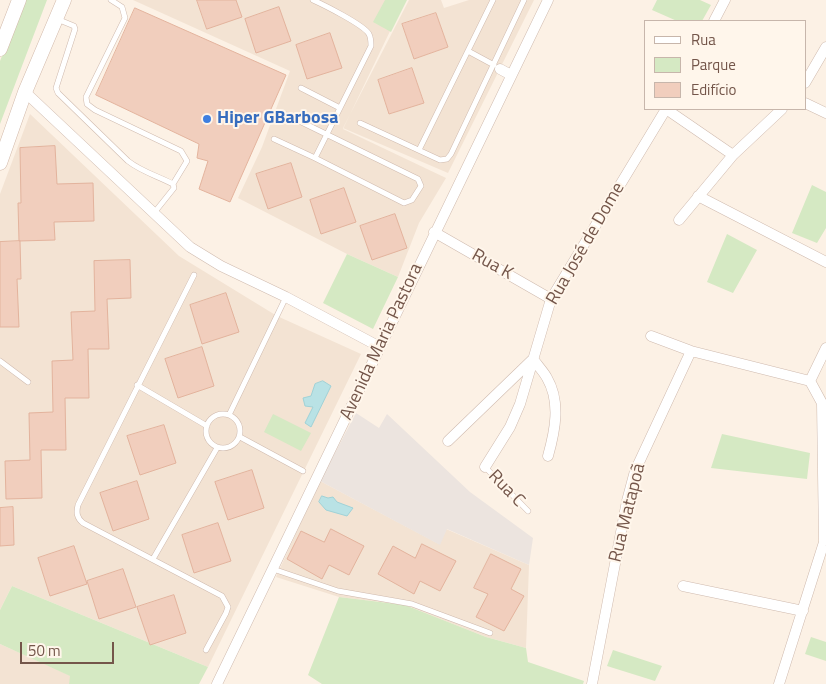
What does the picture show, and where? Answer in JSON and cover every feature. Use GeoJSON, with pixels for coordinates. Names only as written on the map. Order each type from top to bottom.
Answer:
{"type":"FeatureCollection","features":[{"type":"Feature","properties":{"kind":"main road"},"geometry":{"type":"LineString","coordinates":[[0,47],[20,0]]}},
{"type":"Feature","properties":{"kind":"main road"},"geometry":{"type":"LineString","coordinates":[[0,164],[26,92],[64,0]]}},
{"type":"Feature","properties":{"kind":"street","name":"Avenida Maria Pastora"},"geometry":{"type":"LineString","coordinates":[[217,684],[434,232],[548,0]]}},
{"type":"Feature","properties":{"kind":"street"},"geometry":{"type":"LineString","coordinates":[[715,20],[726,0]]}},
{"type":"Feature","properties":{"kind":"street"},"geometry":{"type":"LineString","coordinates":[[806,81],[826,47]]}},
{"type":"Feature","properties":{"kind":"street"},"geometry":{"type":"LineString","coordinates":[[496,67],[511,75]]}},
{"type":"Feature","properties":{"kind":"street"},"geometry":{"type":"LineString","coordinates":[[26,92],[190,247],[221,266],[286,297],[380,347]]}},
{"type":"Feature","properties":{"kind":"street"},"geometry":{"type":"LineString","coordinates":[[806,103],[826,114]]}},
{"type":"Feature","properties":{"kind":"street","name":"Rua José de Dome"},"geometry":{"type":"LineString","coordinates":[[485,467],[510,427],[520,404],[551,299],[665,110]]}},
{"type":"Feature","properties":{"kind":"street"},"geometry":{"type":"LineString","coordinates":[[667,110],[733,155]]}},
{"type":"Feature","properties":{"kind":"street"},"geometry":{"type":"LineString","coordinates":[[679,220],[733,155],[781,110]]}},
{"type":"Feature","properties":{"kind":"street"},"geometry":{"type":"LineString","coordinates":[[698,196],[826,262]]}},
{"type":"Feature","properties":{"kind":"street","name":"Rua K"},"geometry":{"type":"LineString","coordinates":[[434,232],[551,299]]}},
{"type":"Feature","properties":{"kind":"street"},"geometry":{"type":"LineString","coordinates":[[651,336],[691,351],[810,381],[824,404],[825,539],[779,684]]}},
{"type":"Feature","properties":{"kind":"street"},"geometry":{"type":"LineString","coordinates":[[810,381],[826,348]]}},
{"type":"Feature","properties":{"kind":"street","name":"Rua Matapoã"},"geometry":{"type":"LineString","coordinates":[[592,684],[634,471],[691,351]]}},
{"type":"Feature","properties":{"kind":"street"},"geometry":{"type":"LineString","coordinates":[[448,441],[533,360],[548,379],[556,404],[556,421],[548,456]]}},
{"type":"Feature","properties":{"kind":"street"},"geometry":{"type":"LineString","coordinates":[[682,586],[803,611]]}},
{"type":"Feature","properties":{"kind":"lane"},"geometry":{"type":"LineString","coordinates":[[111,0],[122,7],[125,18],[86,97],[87,104],[95,110],[181,151],[187,161],[173,184],[174,188],[154,213]]}},
{"type":"Feature","properties":{"kind":"lane"},"geometry":{"type":"LineString","coordinates":[[313,0],[322,2],[363,28],[368,32],[371,39],[370,46],[315,158]]}},
{"type":"Feature","properties":{"kind":"lane"},"geometry":{"type":"LineString","coordinates":[[419,150],[493,0]]}},
{"type":"Feature","properties":{"kind":"lane"},"geometry":{"type":"LineString","coordinates":[[360,123],[440,160],[450,157],[496,67],[524,0]]}},
{"type":"Feature","properties":{"kind":"lane"},"geometry":{"type":"LineString","coordinates":[[56,19],[74,26],[76,29],[56,88],[58,93],[138,169],[173,184]]}},
{"type":"Feature","properties":{"kind":"lane"},"geometry":{"type":"LineString","coordinates":[[468,51],[496,67]]}},
{"type":"Feature","properties":{"kind":"lane"},"geometry":{"type":"LineString","coordinates":[[301,88],[340,108]]}},
{"type":"Feature","properties":{"kind":"lane"},"geometry":{"type":"LineString","coordinates":[[274,139],[404,203],[412,200],[421,186],[418,179],[287,115]]}},
{"type":"Feature","properties":{"kind":"lane"},"geometry":{"type":"LineString","coordinates":[[194,275],[137,385],[76,512],[78,519],[83,523],[222,596],[228,607],[206,650]]}},
{"type":"Feature","properties":{"kind":"lane"},"geometry":{"type":"LineString","coordinates":[[229,415],[286,297]]}},
{"type":"Feature","properties":{"kind":"lane"},"geometry":{"type":"LineString","coordinates":[[0,361],[28,382]]}},
{"type":"Feature","properties":{"kind":"lane"},"geometry":{"type":"LineString","coordinates":[[137,385],[207,426]]}},
{"type":"Feature","properties":{"kind":"lane"},"geometry":{"type":"LineString","coordinates":[[222,414],[229,415],[239,424],[240,437],[231,447],[218,448],[208,439],[207,426],[216,416],[222,414]]}},
{"type":"Feature","properties":{"kind":"lane"},"geometry":{"type":"LineString","coordinates":[[240,437],[303,471]]}},
{"type":"Feature","properties":{"kind":"lane"},"geometry":{"type":"LineString","coordinates":[[153,559],[218,448]]}},
{"type":"Feature","properties":{"kind":"lane","name":"Rua C"},"geometry":{"type":"LineString","coordinates":[[485,467],[528,511]]}},
{"type":"Feature","properties":{"kind":"lane"},"geometry":{"type":"LineString","coordinates":[[273,569],[338,591],[412,604],[490,633]]}},
{"type":"Feature","properties":{"kind":"shaded area"},"geometry":{"type":"Polygon","coordinates":[[[133,0],[401,0],[404,2],[343,129],[446,178],[419,223],[398,277],[347,254],[238,198],[262,147],[290,71],[133,0]]]}},
{"type":"Feature","properties":{"kind":"shaded area"},"geometry":{"type":"Polygon","coordinates":[[[409,0],[441,0],[444,8],[469,0],[534,0],[448,173],[343,128],[409,0]],[[436,13],[402,24],[414,59],[448,47],[436,13]],[[412,68],[378,80],[390,114],[424,102],[412,68]]]}},
{"type":"Feature","properties":{"kind":"shaded area"},"geometry":{"type":"Polygon","coordinates":[[[30,114],[179,256],[277,316],[361,354],[208,667],[12,586],[0,610],[0,194],[30,114]]]}},
{"type":"Feature","properties":{"kind":"shaded area"},"geometry":{"type":"Polygon","coordinates":[[[356,413],[379,428],[387,414],[470,492],[533,538],[529,565],[447,529],[440,545],[320,481],[356,413]]]}},
{"type":"Feature","properties":{"kind":"shaded area"},"geometry":{"type":"Polygon","coordinates":[[[320,481],[439,544],[446,529],[529,565],[526,648],[486,637],[405,605],[339,597],[276,577],[320,481]]]}},
{"type":"Feature","properties":{"kind":"shaded area"},"geometry":{"type":"Polygon","coordinates":[[[0,644],[71,676],[69,684],[0,684],[0,644]]]}},
{"type":"Feature","properties":{"kind":"green space"},"geometry":{"type":"Polygon","coordinates":[[[24,0],[47,0],[0,124],[0,61],[24,0]]]}},
{"type":"Feature","properties":{"kind":"green space"},"geometry":{"type":"Polygon","coordinates":[[[385,0],[407,0],[391,32],[373,22],[385,0]]]}},
{"type":"Feature","properties":{"kind":"green space"},"geometry":{"type":"Polygon","coordinates":[[[657,0],[700,0],[711,5],[703,20],[675,20],[652,10],[657,0]]]}},
{"type":"Feature","properties":{"kind":"green space"},"geometry":{"type":"Polygon","coordinates":[[[812,185],[826,192],[826,228],[817,243],[792,233],[812,185]]]}},
{"type":"Feature","properties":{"kind":"green space"},"geometry":{"type":"Polygon","coordinates":[[[727,234],[757,250],[733,293],[707,282],[727,234]]]}},
{"type":"Feature","properties":{"kind":"green space"},"geometry":{"type":"Polygon","coordinates":[[[347,254],[398,277],[373,329],[323,303],[347,254]]]}},
{"type":"Feature","properties":{"kind":"green space"},"geometry":{"type":"Polygon","coordinates":[[[273,414],[311,433],[301,451],[264,432],[273,414]]]}},
{"type":"Feature","properties":{"kind":"green space"},"geometry":{"type":"Polygon","coordinates":[[[722,434],[810,453],[807,479],[711,468],[722,434]]]}},
{"type":"Feature","properties":{"kind":"green space"},"geometry":{"type":"Polygon","coordinates":[[[12,586],[208,667],[199,684],[69,684],[70,676],[0,644],[0,610],[12,586]]]}},
{"type":"Feature","properties":{"kind":"green space"},"geometry":{"type":"Polygon","coordinates":[[[339,597],[405,605],[486,637],[526,648],[528,662],[584,681],[583,684],[322,684],[308,675],[339,597]]]}},
{"type":"Feature","properties":{"kind":"green space"},"geometry":{"type":"Polygon","coordinates":[[[811,637],[826,642],[826,661],[805,654],[811,637]]]}},
{"type":"Feature","properties":{"kind":"green space"},"geometry":{"type":"Polygon","coordinates":[[[613,650],[662,666],[655,681],[607,666],[613,650]]]}},
{"type":"Feature","properties":{"kind":"water"},"geometry":{"type":"Polygon","coordinates":[[[323,381],[331,386],[311,427],[305,423],[313,407],[305,406],[303,398],[311,396],[315,384],[323,381]]]}},
{"type":"Feature","properties":{"kind":"water"},"geometry":{"type":"Polygon","coordinates":[[[322,496],[333,497],[337,502],[353,508],[347,516],[326,510],[319,502],[322,496]]]}},
{"type":"Feature","properties":{"kind":"building"},"geometry":{"type":"Polygon","coordinates":[[[197,0],[236,0],[242,17],[207,29],[197,0]]]}},
{"type":"Feature","properties":{"kind":"building"},"geometry":{"type":"Polygon","coordinates":[[[279,7],[291,41],[256,53],[245,19],[279,7]]]}},
{"type":"Feature","properties":{"kind":"building","name":"Hiper GBarbosa"},"geometry":{"type":"Polygon","coordinates":[[[135,8],[286,75],[230,202],[199,189],[208,161],[197,158],[199,144],[96,95],[135,8]]]}},
{"type":"Feature","properties":{"kind":"building"},"geometry":{"type":"Polygon","coordinates":[[[436,13],[448,47],[414,59],[402,24],[436,13]]]}},
{"type":"Feature","properties":{"kind":"building"},"geometry":{"type":"Polygon","coordinates":[[[330,33],[342,68],[307,79],[296,45],[330,33]]]}},
{"type":"Feature","properties":{"kind":"building"},"geometry":{"type":"Polygon","coordinates":[[[412,68],[424,103],[389,114],[378,80],[412,68]]]}},
{"type":"Feature","properties":{"kind":"building"},"geometry":{"type":"Polygon","coordinates":[[[55,146],[57,184],[93,183],[94,221],[54,222],[55,240],[19,241],[18,203],[21,203],[20,148],[55,146]]]}},
{"type":"Feature","properties":{"kind":"building"},"geometry":{"type":"Polygon","coordinates":[[[291,163],[302,197],[268,209],[256,174],[291,163]]]}},
{"type":"Feature","properties":{"kind":"building"},"geometry":{"type":"Polygon","coordinates":[[[344,188],[356,222],[321,234],[310,200],[344,188]]]}},
{"type":"Feature","properties":{"kind":"building"},"geometry":{"type":"Polygon","coordinates":[[[395,214],[407,248],[372,260],[360,226],[395,214]]]}},
{"type":"Feature","properties":{"kind":"building"},"geometry":{"type":"Polygon","coordinates":[[[20,241],[21,279],[17,279],[19,327],[0,327],[0,242],[20,241]]]}},
{"type":"Feature","properties":{"kind":"building"},"geometry":{"type":"Polygon","coordinates":[[[130,260],[131,298],[107,299],[109,349],[88,349],[89,398],[65,398],[66,450],[41,450],[42,498],[6,499],[5,461],[30,460],[29,413],[53,412],[52,361],[73,360],[71,312],[95,311],[94,261],[130,260]]]}},
{"type":"Feature","properties":{"kind":"building"},"geometry":{"type":"Polygon","coordinates":[[[226,293],[239,332],[202,344],[190,305],[226,293]]]}},
{"type":"Feature","properties":{"kind":"building"},"geometry":{"type":"Polygon","coordinates":[[[202,347],[214,386],[178,398],[165,359],[202,347]]]}},
{"type":"Feature","properties":{"kind":"building"},"geometry":{"type":"Polygon","coordinates":[[[164,425],[176,463],[140,475],[127,436],[164,425]]]}},
{"type":"Feature","properties":{"kind":"building"},"geometry":{"type":"Polygon","coordinates":[[[252,470],[264,508],[228,520],[215,482],[252,470]]]}},
{"type":"Feature","properties":{"kind":"building"},"geometry":{"type":"Polygon","coordinates":[[[137,481],[149,519],[113,531],[100,493],[137,481]]]}},
{"type":"Feature","properties":{"kind":"building"},"geometry":{"type":"Polygon","coordinates":[[[13,507],[14,545],[0,546],[0,508],[13,507]]]}},
{"type":"Feature","properties":{"kind":"building"},"geometry":{"type":"Polygon","coordinates":[[[218,523],[231,561],[194,573],[182,535],[218,523]]]}},
{"type":"Feature","properties":{"kind":"building"},"geometry":{"type":"Polygon","coordinates":[[[331,529],[364,546],[349,575],[329,565],[322,579],[287,559],[301,531],[324,542],[331,529]]]}},
{"type":"Feature","properties":{"kind":"building"},"geometry":{"type":"Polygon","coordinates":[[[422,544],[456,561],[440,591],[420,581],[414,594],[378,574],[393,546],[415,558],[422,544]]]}},
{"type":"Feature","properties":{"kind":"building"},"geometry":{"type":"Polygon","coordinates":[[[74,546],[87,584],[50,596],[38,558],[74,546]]]}},
{"type":"Feature","properties":{"kind":"building"},"geometry":{"type":"Polygon","coordinates":[[[491,554],[521,569],[511,589],[524,596],[504,631],[476,617],[488,594],[474,588],[491,554]]]}},
{"type":"Feature","properties":{"kind":"building"},"geometry":{"type":"Polygon","coordinates":[[[123,569],[136,607],[99,619],[87,581],[123,569]]]}},
{"type":"Feature","properties":{"kind":"building"},"geometry":{"type":"Polygon","coordinates":[[[174,595],[186,633],[150,645],[137,607],[174,595]]]}},
{"type":"Feature","properties":{"kind":"place","name":"Hiper GBarbosa"},"geometry":{"type":"Point","coordinates":[207,119]}}]}
